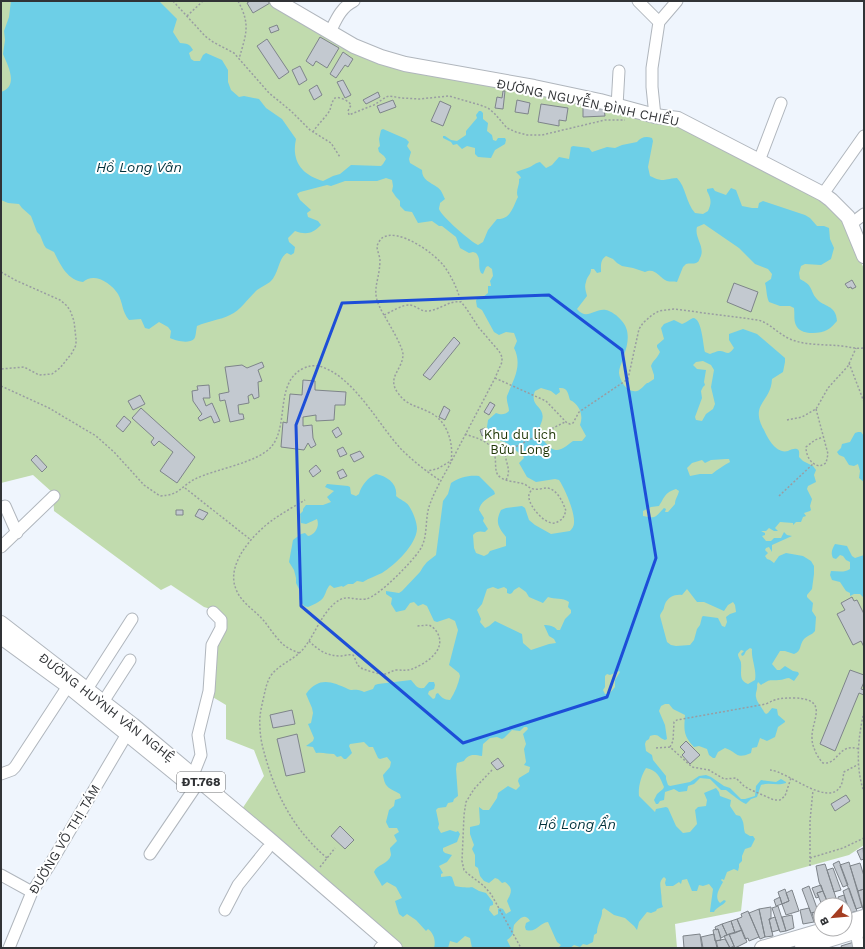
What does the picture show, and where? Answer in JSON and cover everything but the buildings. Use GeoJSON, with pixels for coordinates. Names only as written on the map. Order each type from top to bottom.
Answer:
{"type":"FeatureCollection","features":[{"type":"Feature","properties":{"kind":"main road","name":"ĐƯỜNG NGUYỄN ĐÌNH CHIỂU"},"geometry":{"type":"LineString","coordinates":[[277,1],[354,46],[381,57],[405,64],[534,87],[655,116],[678,119],[831,200],[843,212],[851,224],[862,248]]}},
{"type":"Feature","properties":{"kind":"main road","name":"ĐƯỜNG HUỲNH VĂN NGHỆ"},"geometry":{"type":"LineString","coordinates":[[1,623],[103,702],[130,729]]}},
{"type":"Feature","properties":{"kind":"main road","name":"ĐƯỜNG HUỲNH VĂN NGHỆ"},"geometry":{"type":"LineString","coordinates":[[1,637],[130,729],[312,876],[395,948]]}},
{"type":"Feature","properties":{"kind":"main road","name":"ĐƯỜNG HUỲNH VĂN NGHỆ"},"geometry":{"type":"LineString","coordinates":[[194,782],[267,849],[381,948]]}},
{"type":"Feature","properties":{"kind":"main road"},"geometry":{"type":"LineString","coordinates":[[762,948],[797,945],[855,928],[864,917]]}},
{"type":"Feature","properties":{"kind":"main road"},"geometry":{"type":"LineString","coordinates":[[797,945],[813,936]]}},
{"type":"Feature","properties":{"kind":"street"},"geometry":{"type":"LineString","coordinates":[[330,32],[344,8],[354,1]]}},
{"type":"Feature","properties":{"kind":"street"},"geometry":{"type":"LineString","coordinates":[[638,1],[659,22]]}},
{"type":"Feature","properties":{"kind":"street"},"geometry":{"type":"LineString","coordinates":[[655,116],[652,81],[659,22],[677,1]]}},
{"type":"Feature","properties":{"kind":"street"},"geometry":{"type":"LineString","coordinates":[[618,106],[619,71]]}},
{"type":"Feature","properties":{"kind":"street"},"geometry":{"type":"LineString","coordinates":[[759,161],[781,103]]}},
{"type":"Feature","properties":{"kind":"street"},"geometry":{"type":"LineString","coordinates":[[822,194],[864,136]]}},
{"type":"Feature","properties":{"kind":"street"},"geometry":{"type":"LineString","coordinates":[[851,224],[864,214]]}},
{"type":"Feature","properties":{"kind":"street"},"geometry":{"type":"LineString","coordinates":[[1,547],[54,496]]}},
{"type":"Feature","properties":{"kind":"street"},"geometry":{"type":"LineString","coordinates":[[5,506],[17,532]]}},
{"type":"Feature","properties":{"kind":"street"},"geometry":{"type":"LineString","coordinates":[[150,854],[194,782],[201,755],[198,735],[209,691],[212,645],[221,628],[222,620],[213,612]]}},
{"type":"Feature","properties":{"kind":"street"},"geometry":{"type":"LineString","coordinates":[[87,689],[132,619]]}},
{"type":"Feature","properties":{"kind":"street"},"geometry":{"type":"LineString","coordinates":[[103,702],[130,660]]}},
{"type":"Feature","properties":{"kind":"street"},"geometry":{"type":"LineString","coordinates":[[1,774],[12,770],[15,767],[68,686]]}},
{"type":"Feature","properties":{"kind":"street","name":"ĐƯỜNG VÕ THỊ TÁM"},"geometry":{"type":"LineString","coordinates":[[9,948],[32,892],[130,729]]}},
{"type":"Feature","properties":{"kind":"street"},"geometry":{"type":"LineString","coordinates":[[226,910],[238,885],[267,849]]}},
{"type":"Feature","properties":{"kind":"street"},"geometry":{"type":"LineString","coordinates":[[1,875],[32,892]]}},
{"type":"Feature","properties":{"kind":"street"},"geometry":{"type":"LineString","coordinates":[[855,928],[859,948]]}},
{"type":"Feature","properties":{"kind":"path"},"geometry":{"type":"LineString","coordinates":[[174,1],[205,36],[234,53],[269,93],[291,110],[304,125],[331,143],[340,157]]}},
{"type":"Feature","properties":{"kind":"path"},"geometry":{"type":"LineString","coordinates":[[187,16],[202,1]]}},
{"type":"Feature","properties":{"kind":"path"},"geometry":{"type":"LineString","coordinates":[[238,1],[245,15],[246,23],[246,33],[239,59]]}},
{"type":"Feature","properties":{"kind":"path"},"geometry":{"type":"LineString","coordinates":[[313,132],[329,111],[333,100],[340,97],[349,102],[351,105],[348,111],[349,115],[374,106],[389,96],[402,98],[449,96],[480,104],[494,113],[510,130],[534,135],[552,133],[605,120],[630,121]]}},
{"type":"Feature","properties":{"kind":"path"},"geometry":{"type":"LineString","coordinates":[[327,858],[300,829],[280,798],[267,762],[260,734],[261,713],[267,684],[270,677],[278,668],[299,653],[334,604],[347,597],[368,599],[375,595],[416,556],[421,549],[423,542],[428,507],[441,481],[451,462],[502,362],[499,351],[478,328],[461,302],[456,286],[438,258],[411,241],[397,236],[386,236],[382,238],[377,246],[380,261],[376,299],[403,353],[400,366],[394,375],[394,387],[407,403],[429,412],[440,420],[450,438],[452,454],[451,462]]}},
{"type":"Feature","properties":{"kind":"path"},"geometry":{"type":"LineString","coordinates":[[1,272],[15,280],[60,300],[66,305],[70,310],[74,321],[76,345],[72,353],[60,368],[52,374],[39,376],[24,367],[1,369]]}},
{"type":"Feature","properties":{"kind":"path"},"geometry":{"type":"LineString","coordinates":[[384,315],[406,305],[423,311],[428,311],[451,302],[461,302]]}},
{"type":"Feature","properties":{"kind":"path"},"geometry":{"type":"LineString","coordinates":[[494,378],[548,403],[565,422],[570,424],[573,423],[579,412],[629,378],[639,330],[643,323],[652,315],[659,311],[668,309],[758,320],[768,324],[790,339],[808,344],[864,348]]}},
{"type":"Feature","properties":{"kind":"path"},"geometry":{"type":"LineString","coordinates":[[788,420],[802,417],[816,409],[828,388],[849,363],[856,348]]}},
{"type":"Feature","properties":{"kind":"path"},"geometry":{"type":"LineString","coordinates":[[849,363],[864,402]]}},
{"type":"Feature","properties":{"kind":"path"},"geometry":{"type":"LineString","coordinates":[[1,386],[49,408],[96,436],[114,452],[144,485],[160,496],[173,494],[182,490],[195,479],[257,456],[272,446],[276,440],[280,425],[289,381],[298,371],[315,365],[340,376],[365,403],[400,448],[441,481]]}},
{"type":"Feature","properties":{"kind":"path"},"geometry":{"type":"LineString","coordinates":[[816,409],[828,454],[826,462],[820,466],[816,466],[808,457],[806,447],[818,438],[823,437]]}},
{"type":"Feature","properties":{"kind":"path"},"geometry":{"type":"LineString","coordinates":[[506,480],[509,469],[505,454],[565,422]]}},
{"type":"Feature","properties":{"kind":"path"},"geometry":{"type":"LineString","coordinates":[[465,434],[486,442],[491,446],[497,460],[496,470],[500,478],[512,483],[522,483],[532,489],[548,488],[556,493],[566,511],[563,518],[555,523],[551,523],[538,514],[534,510],[529,498],[529,494],[532,489]]}},
{"type":"Feature","properties":{"kind":"path"},"geometry":{"type":"LineString","coordinates":[[427,471],[437,469],[451,462]]}},
{"type":"Feature","properties":{"kind":"path"},"geometry":{"type":"LineString","coordinates":[[779,496],[814,463]]}},
{"type":"Feature","properties":{"kind":"path"},"geometry":{"type":"LineString","coordinates":[[185,488],[251,540]]}},
{"type":"Feature","properties":{"kind":"path"},"geometry":{"type":"LineString","coordinates":[[299,653],[287,648],[264,621],[245,603],[236,589],[234,576],[236,563],[251,540],[274,518],[305,500]]}},
{"type":"Feature","properties":{"kind":"path"},"geometry":{"type":"LineString","coordinates":[[309,641],[315,648],[324,653],[334,656],[353,655],[359,667],[382,674],[397,670],[410,670],[425,663],[434,655],[440,643],[436,630],[429,625],[417,626]]}},
{"type":"Feature","properties":{"kind":"path"},"geometry":{"type":"LineString","coordinates":[[670,747],[673,741],[674,722],[677,720],[766,704],[772,700],[782,698],[802,698],[813,704],[817,710],[812,744],[823,763],[827,764],[832,762],[839,753],[846,748],[854,747],[859,749]]}},
{"type":"Feature","properties":{"kind":"path"},"geometry":{"type":"LineString","coordinates":[[864,712],[859,749],[861,783],[864,792]]}},
{"type":"Feature","properties":{"kind":"path"},"geometry":{"type":"LineString","coordinates":[[656,748],[670,747],[692,767],[709,770],[724,779],[736,778],[744,786],[774,800],[780,800],[785,796],[791,778]]}},
{"type":"Feature","properties":{"kind":"path"},"geometry":{"type":"LineString","coordinates":[[770,770],[791,778],[814,790],[829,793],[836,792],[840,788],[844,772],[859,764]]}},
{"type":"Feature","properties":{"kind":"path"},"geometry":{"type":"LineString","coordinates":[[492,770],[474,789],[466,802],[462,855],[464,870],[488,889],[521,948]]}},
{"type":"Feature","properties":{"kind":"path"},"geometry":{"type":"LineString","coordinates":[[810,866],[810,821],[814,790]]}},
{"type":"Feature","properties":{"kind":"path"},"geometry":{"type":"LineString","coordinates":[[810,858],[839,850],[864,838]]}},
{"type":"Feature","properties":{"kind":"path"},"geometry":{"type":"LineString","coordinates":[[312,876],[335,848]]}},
{"type":"Feature","properties":{"kind":"highlighted area"},"geometry":{"type":"Polygon","coordinates":[[[549,295],[622,350],[656,558],[607,697],[463,743],[301,606],[296,425],[342,303],[549,295]]]}},
{"type":"Feature","properties":{"kind":"green space","name":"Khu du lịch Bửu Long"},"geometry":{"type":"Polygon","coordinates":[[[1,1],[267,1],[326,36],[538,93],[676,124],[819,197],[844,220],[864,269],[864,845],[849,855],[744,884],[741,911],[675,924],[677,948],[402,948],[242,809],[264,776],[254,750],[226,739],[226,705],[211,696],[215,646],[224,629],[214,610],[204,607],[171,585],[161,590],[54,511],[53,493],[33,475],[1,483],[1,1]]]}},
{"type":"Feature","properties":{"kind":"water"},"geometry":{"type":"Polygon","coordinates":[[[11,1],[159,1],[177,19],[173,32],[180,43],[188,44],[192,48],[193,50],[189,53],[191,59],[194,61],[200,61],[206,53],[222,60],[228,70],[228,82],[231,90],[239,97],[244,96],[259,99],[266,108],[282,119],[296,139],[295,154],[297,160],[304,171],[309,175],[323,181],[340,174],[351,165],[381,166],[386,159],[379,152],[378,148],[380,146],[379,139],[381,130],[383,129],[406,139],[409,142],[407,146],[411,152],[409,159],[410,163],[422,170],[423,176],[442,192],[445,199],[440,203],[439,209],[441,213],[469,239],[478,245],[483,242],[488,230],[497,219],[502,219],[511,212],[518,197],[517,192],[519,179],[521,178],[516,172],[540,162],[546,168],[552,165],[559,157],[569,159],[571,147],[573,146],[589,148],[592,152],[607,147],[615,148],[637,142],[646,137],[652,138],[653,141],[648,167],[650,176],[661,180],[677,178],[695,213],[703,214],[708,211],[710,201],[707,189],[713,188],[715,191],[726,195],[731,188],[736,190],[742,206],[758,208],[759,203],[763,201],[805,215],[817,226],[829,228],[830,239],[834,248],[831,259],[821,265],[805,264],[801,266],[799,273],[800,279],[807,283],[816,298],[832,309],[836,316],[837,321],[830,328],[824,331],[807,333],[799,330],[795,322],[794,308],[790,306],[780,306],[769,302],[765,283],[771,279],[772,274],[768,269],[755,264],[739,248],[704,224],[697,227],[697,235],[702,250],[699,260],[695,263],[686,264],[683,267],[677,282],[667,281],[652,271],[645,272],[622,266],[606,256],[602,261],[601,272],[597,273],[594,269],[591,269],[585,284],[587,296],[577,309],[584,314],[606,310],[620,318],[626,328],[628,337],[619,373],[625,386],[633,391],[641,389],[654,379],[651,366],[660,352],[657,345],[664,339],[661,328],[664,324],[674,320],[682,324],[693,318],[696,319],[702,332],[705,352],[710,354],[719,351],[728,353],[732,351],[734,348],[729,340],[729,334],[743,329],[757,334],[785,358],[783,372],[772,379],[771,387],[760,408],[760,421],[768,438],[776,448],[784,451],[792,449],[798,450],[799,457],[803,461],[813,466],[816,470],[814,475],[816,482],[808,486],[807,489],[812,499],[810,506],[811,510],[804,513],[806,516],[803,517],[801,522],[796,522],[793,525],[793,523],[780,522],[775,528],[778,531],[774,531],[769,528],[766,531],[761,531],[765,533],[765,535],[762,536],[766,541],[771,541],[774,538],[781,538],[784,532],[787,535],[792,536],[772,545],[772,552],[769,547],[766,548],[765,550],[768,553],[765,556],[767,559],[774,563],[779,556],[786,553],[803,556],[811,561],[814,566],[812,589],[807,597],[813,603],[812,611],[816,617],[815,631],[804,639],[797,653],[794,654],[780,651],[772,664],[777,670],[780,670],[785,666],[798,672],[799,674],[794,681],[788,678],[770,680],[761,685],[758,682],[757,685],[756,696],[758,703],[764,712],[766,714],[772,708],[777,709],[778,715],[785,722],[778,727],[775,737],[767,741],[760,738],[757,747],[752,748],[751,753],[739,756],[725,748],[718,752],[715,758],[713,758],[709,755],[707,749],[699,746],[694,747],[686,736],[685,715],[673,709],[669,704],[665,704],[661,706],[659,711],[665,725],[667,739],[665,740],[657,735],[653,735],[650,736],[645,744],[646,751],[652,755],[653,760],[666,776],[668,785],[670,786],[690,782],[699,776],[706,775],[730,788],[741,799],[745,799],[755,796],[756,786],[761,780],[776,782],[781,779],[786,782],[783,784],[761,785],[757,797],[751,799],[746,804],[738,800],[726,790],[721,790],[710,779],[700,778],[694,784],[688,786],[687,791],[679,792],[674,789],[665,792],[664,800],[656,804],[654,800],[657,794],[664,787],[659,777],[653,770],[646,768],[644,771],[639,785],[639,796],[655,812],[656,809],[668,808],[676,826],[683,833],[690,832],[697,824],[695,810],[698,807],[706,806],[707,800],[704,793],[716,788],[720,796],[731,800],[730,806],[736,815],[742,818],[745,833],[753,836],[755,839],[751,847],[745,849],[738,871],[734,869],[727,872],[724,880],[721,880],[723,882],[717,898],[720,903],[724,900],[726,901],[714,912],[710,912],[713,889],[709,884],[703,886],[699,885],[697,891],[692,891],[687,879],[682,880],[681,884],[679,882],[673,886],[666,886],[666,879],[664,877],[660,884],[663,907],[651,913],[647,912],[639,922],[637,930],[625,918],[614,915],[604,908],[602,910],[597,933],[594,935],[593,942],[587,945],[583,944],[580,947],[574,945],[570,948],[558,948],[561,945],[557,942],[548,922],[530,931],[526,930],[525,927],[526,923],[530,921],[526,917],[522,917],[514,925],[513,935],[507,940],[511,948],[472,948],[470,938],[465,936],[457,943],[450,941],[448,948],[434,948],[434,938],[428,929],[426,931],[416,920],[407,914],[403,917],[399,914],[395,901],[402,898],[396,887],[387,882],[382,886],[374,872],[390,858],[390,848],[397,841],[394,835],[399,832],[397,828],[389,828],[386,822],[389,810],[394,806],[395,800],[401,798],[400,794],[387,786],[384,780],[383,775],[390,767],[391,762],[387,757],[380,759],[378,758],[373,747],[369,747],[364,742],[350,744],[349,746],[352,753],[346,759],[341,756],[337,757],[334,754],[316,753],[313,747],[306,746],[313,741],[314,738],[308,724],[311,723],[313,713],[306,694],[316,685],[326,682],[337,684],[349,690],[359,690],[364,692],[373,689],[375,685],[378,684],[411,680],[419,688],[424,688],[429,682],[434,682],[434,689],[429,691],[428,694],[433,699],[438,693],[443,698],[450,700],[460,676],[459,673],[449,665],[458,630],[455,621],[449,618],[437,622],[434,621],[427,606],[423,604],[418,606],[414,602],[410,603],[405,610],[396,612],[391,604],[392,598],[386,594],[386,591],[399,593],[402,591],[420,572],[427,562],[436,555],[443,501],[448,494],[451,483],[465,477],[479,476],[494,491],[495,494],[483,502],[479,510],[488,529],[485,532],[481,531],[473,535],[476,553],[484,556],[490,551],[506,546],[506,537],[499,527],[498,518],[501,510],[506,508],[522,506],[525,508],[529,520],[551,534],[570,531],[573,526],[574,518],[571,507],[567,495],[559,480],[555,479],[536,482],[527,477],[519,463],[524,458],[523,456],[505,442],[493,439],[487,427],[488,420],[496,413],[503,414],[509,411],[507,396],[516,373],[518,361],[514,348],[517,341],[514,333],[506,332],[499,335],[494,332],[482,310],[477,307],[477,298],[483,297],[488,293],[488,286],[491,286],[490,281],[493,276],[492,269],[488,266],[483,274],[481,273],[479,258],[476,253],[469,253],[460,248],[456,237],[442,226],[439,226],[432,221],[418,223],[412,212],[405,211],[400,206],[400,201],[392,191],[392,180],[386,178],[377,181],[345,181],[297,194],[300,200],[311,210],[307,213],[308,217],[318,221],[321,225],[309,233],[295,231],[288,238],[289,242],[295,247],[294,253],[291,255],[287,253],[284,255],[273,279],[257,290],[234,313],[197,326],[195,337],[192,341],[182,342],[170,338],[171,331],[168,327],[159,322],[149,329],[145,328],[141,319],[129,320],[125,314],[118,294],[111,286],[102,280],[92,278],[83,282],[77,281],[68,275],[54,252],[46,248],[44,245],[31,216],[19,204],[8,203],[1,200],[1,92],[10,85],[11,81],[11,75],[3,54],[5,40],[4,31],[9,17],[11,1]],[[703,361],[696,362],[693,365],[697,369],[706,370],[705,385],[701,391],[702,398],[695,417],[696,420],[702,421],[706,414],[713,409],[715,404],[711,387],[714,370],[711,365],[703,361]],[[541,388],[535,391],[534,401],[541,410],[542,414],[540,426],[544,436],[543,440],[549,446],[554,450],[557,450],[573,441],[582,441],[586,436],[580,425],[580,410],[576,404],[570,400],[566,390],[559,388],[560,392],[556,395],[551,391],[541,388]],[[726,459],[711,460],[705,463],[702,460],[692,463],[687,468],[690,476],[712,474],[730,462],[729,459],[726,459]],[[676,489],[669,492],[659,506],[651,507],[643,511],[643,516],[653,517],[664,508],[666,509],[665,512],[668,512],[675,504],[679,491],[676,489]],[[493,587],[487,589],[482,604],[477,610],[481,619],[480,622],[485,628],[495,621],[522,634],[523,643],[531,650],[556,643],[554,639],[549,636],[544,625],[560,630],[565,619],[571,613],[571,610],[568,607],[569,602],[566,600],[548,597],[543,603],[529,597],[526,592],[519,587],[510,594],[507,593],[507,589],[504,587],[498,589],[493,587]],[[687,589],[682,595],[672,596],[668,600],[660,615],[667,642],[671,645],[690,645],[694,640],[703,616],[718,618],[722,626],[725,627],[727,622],[726,617],[736,612],[733,602],[728,605],[724,611],[704,602],[697,602],[687,589]],[[750,648],[746,651],[742,656],[741,654],[744,651],[741,650],[738,657],[741,662],[742,678],[748,684],[755,680],[752,649],[750,648]],[[619,671],[610,675],[607,674],[605,676],[605,687],[603,690],[605,694],[609,694],[615,687],[615,680],[620,672],[619,671]],[[524,727],[520,731],[512,730],[504,738],[490,738],[483,744],[482,756],[470,756],[464,761],[457,763],[458,796],[453,802],[448,803],[446,807],[438,808],[436,810],[439,824],[438,828],[441,833],[450,830],[456,832],[458,831],[460,834],[457,842],[443,848],[445,853],[452,855],[447,862],[439,866],[443,873],[441,874],[441,877],[450,876],[452,877],[455,886],[472,887],[486,893],[493,902],[493,905],[490,906],[489,910],[494,916],[498,914],[498,909],[500,908],[503,909],[506,914],[511,911],[507,901],[511,890],[505,882],[502,883],[495,878],[489,883],[484,881],[480,876],[478,868],[475,866],[475,855],[472,849],[474,845],[470,834],[470,827],[479,825],[480,823],[479,807],[483,810],[489,810],[497,798],[498,793],[508,786],[516,790],[520,786],[518,781],[519,778],[529,772],[530,767],[524,765],[526,762],[524,749],[526,744],[523,734],[528,729],[527,727],[524,727]]]}},
{"type":"Feature","properties":{"kind":"water"},"geometry":{"type":"Polygon","coordinates":[[[479,111],[483,113],[483,119],[488,123],[487,131],[492,135],[493,140],[496,141],[498,138],[505,138],[506,140],[505,144],[495,150],[491,158],[478,157],[475,154],[475,148],[467,146],[462,149],[457,144],[453,145],[451,142],[443,138],[443,136],[445,136],[451,140],[457,141],[466,135],[466,131],[477,118],[476,115],[479,111]]]}},
{"type":"Feature","properties":{"kind":"water"},"geometry":{"type":"Polygon","coordinates":[[[861,432],[864,436],[864,482],[859,478],[860,471],[858,464],[854,466],[849,465],[844,457],[839,455],[837,452],[841,448],[842,444],[850,442],[855,433],[861,432]]]}},
{"type":"Feature","properties":{"kind":"water"},"geometry":{"type":"Polygon","coordinates":[[[376,474],[391,481],[395,488],[396,496],[408,504],[417,526],[416,535],[413,542],[399,560],[382,573],[363,582],[357,581],[343,587],[334,588],[330,585],[320,601],[308,607],[304,606],[299,599],[300,591],[296,583],[294,570],[289,562],[293,540],[301,534],[305,533],[308,536],[313,534],[318,522],[317,519],[306,524],[301,523],[300,514],[306,505],[323,505],[331,502],[327,497],[334,491],[325,487],[327,484],[348,486],[350,487],[351,494],[356,496],[359,494],[365,482],[376,474]]]}},
{"type":"Feature","properties":{"kind":"water"},"geometry":{"type":"Polygon","coordinates":[[[835,544],[847,546],[852,556],[855,558],[864,555],[864,598],[860,594],[850,596],[850,593],[846,591],[840,582],[832,580],[830,575],[831,571],[843,571],[850,569],[850,562],[843,556],[840,555],[836,559],[833,558],[832,552],[835,544]]]}},
{"type":"Feature","properties":{"kind":"water label","name":"Hồ Long Vân"},"geometry":{"type":"Point","coordinates":[139,167]}},
{"type":"Feature","properties":{"kind":"water label","name":"Hồ Long Ẩn"},"geometry":{"type":"Point","coordinates":[577,824]}}]}
